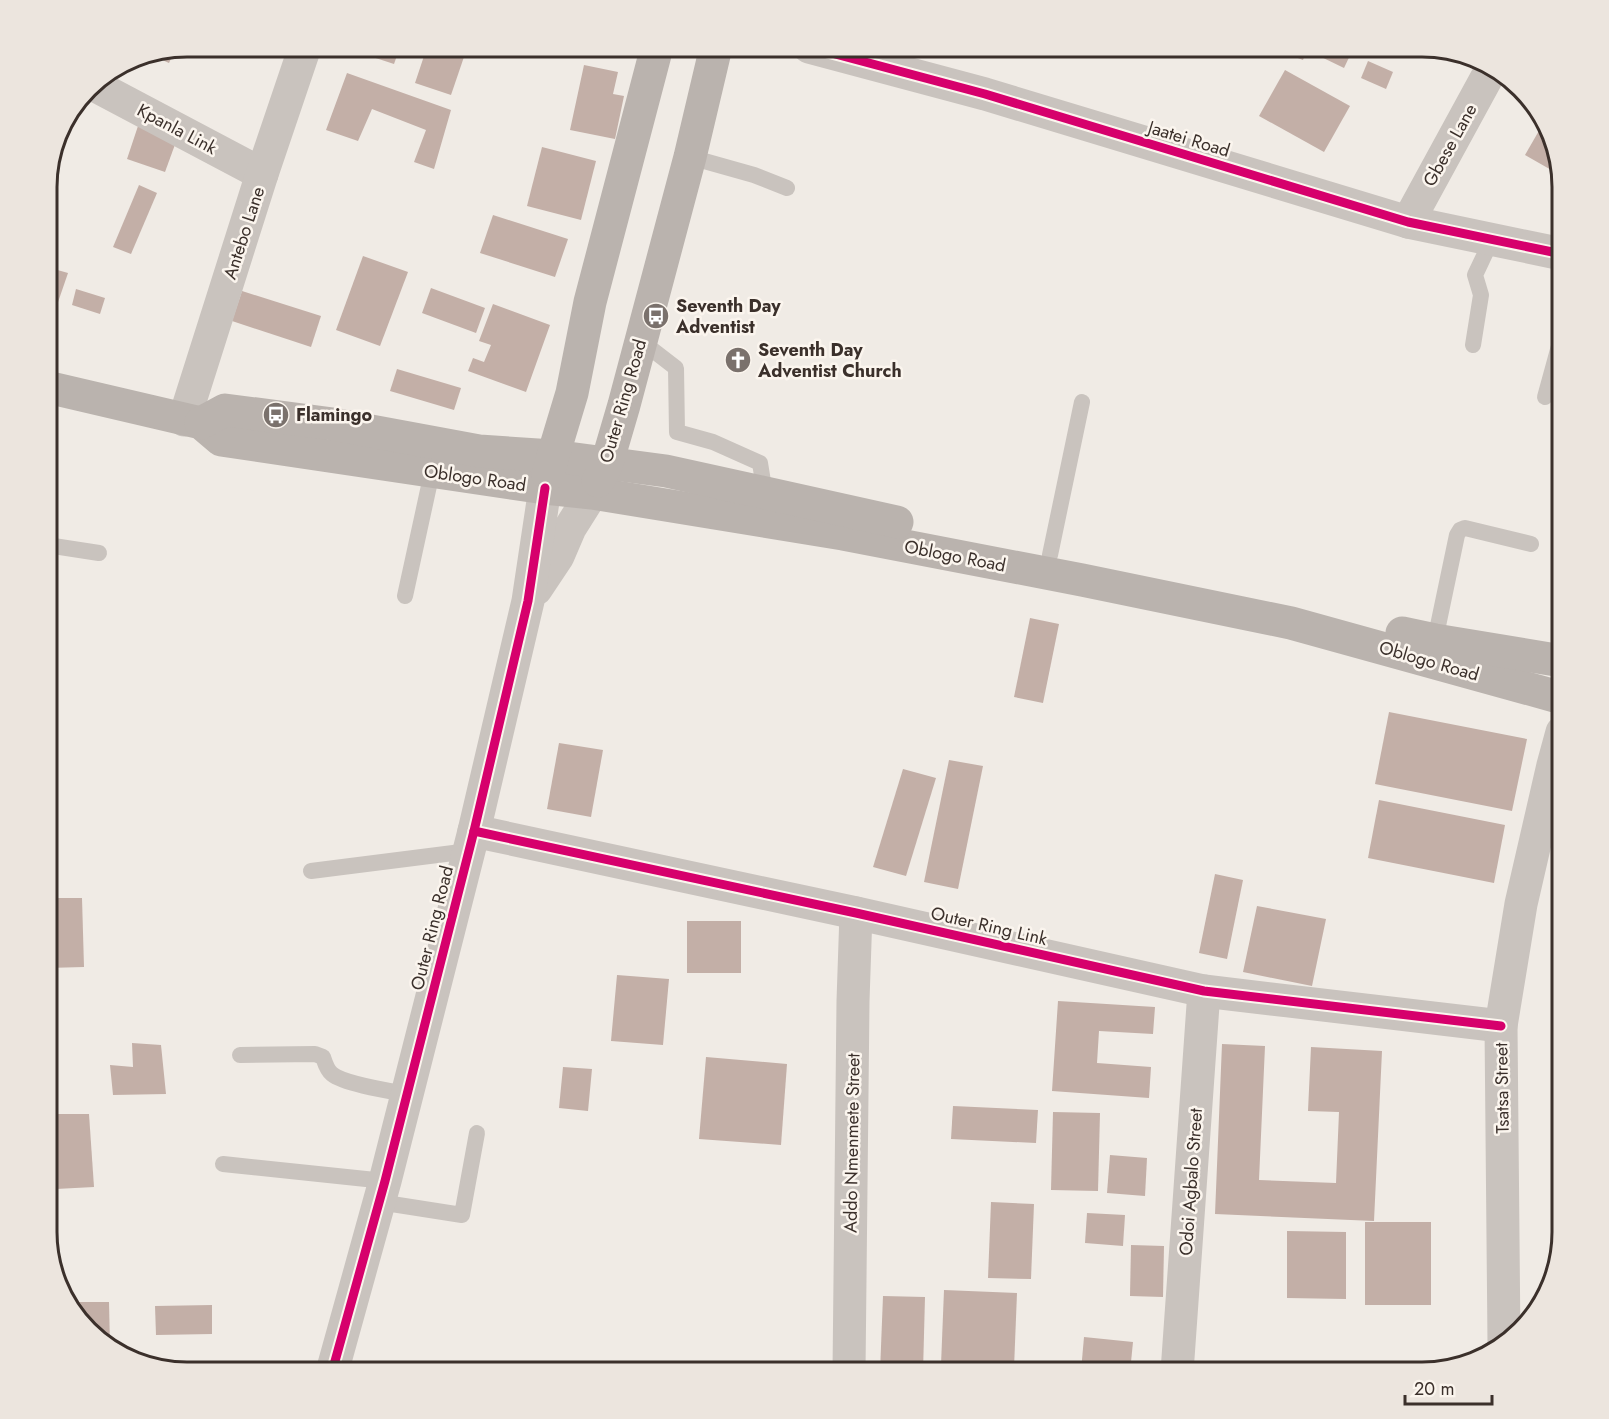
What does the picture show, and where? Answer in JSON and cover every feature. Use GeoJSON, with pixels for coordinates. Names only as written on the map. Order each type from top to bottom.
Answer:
{"type":"FeatureCollection","features":[{"type":"Feature","properties":{"kind":"main road","name":"Outer Ring Road"},"geometry":{"type":"LineString","coordinates":[[545,488],[572,393],[590,302],[654,57]]}},
{"type":"Feature","properties":{"kind":"main road","name":"Outer Ring Road"},"geometry":{"type":"LineString","coordinates":[[592,493],[607,463],[641,341],[690,157],[713,57]]}},
{"type":"Feature","properties":{"kind":"main road","name":"Oblogo Road"},"geometry":{"type":"LineString","coordinates":[[57,389],[193,422],[221,440],[432,472],[592,493],[854,537],[1082,580],[1292,623],[1552,695]]}},
{"type":"Feature","properties":{"kind":"main road","name":"Oblogo Road"},"geometry":{"type":"LineString","coordinates":[[193,422],[225,411],[333,424],[479,451],[553,456],[666,471],[1435,640],[1552,659]]}},
{"type":"Feature","properties":{"kind":"street","name":"Antebo Lane"},"geometry":{"type":"LineString","coordinates":[[193,422],[262,174],[301,57]]}},
{"type":"Feature","properties":{"kind":"street","name":"Jaatei Road"},"geometry":{"type":"LineString","coordinates":[[849,57],[985,94],[1408,222],[1552,252]]}},
{"type":"Feature","properties":{"kind":"street","name":"Gbese Lane"},"geometry":{"type":"LineString","coordinates":[[1408,222],[1488,75]]}},
{"type":"Feature","properties":{"kind":"street","name":"Kpanla Link"},"geometry":{"type":"LineString","coordinates":[[101,89],[262,174]]}},
{"type":"Feature","properties":{"kind":"street","name":"Outer Ring Road"},"geometry":{"type":"LineString","coordinates":[[335,1362],[382,1191],[471,841],[528,601],[545,488]]}},
{"type":"Feature","properties":{"kind":"street","name":"Outer Ring Road"},"geometry":{"type":"LineString","coordinates":[[528,601],[558,556],[570,528],[592,493]]}},
{"type":"Feature","properties":{"kind":"street","name":"Tsatsa Street"},"geometry":{"type":"LineString","coordinates":[[1504,1333],[1501,1026],[1521,904],[1552,769]]}},
{"type":"Feature","properties":{"kind":"street","name":"Outer Ring Link"},"geometry":{"type":"LineString","coordinates":[[471,841],[856,913],[1204,992],[1501,1026]]}},
{"type":"Feature","properties":{"kind":"street","name":"Addo Nmenmete Street"},"geometry":{"type":"LineString","coordinates":[[849,1362],[856,913]]}},
{"type":"Feature","properties":{"kind":"street","name":"Odoi Agbalo Street"},"geometry":{"type":"LineString","coordinates":[[1179,1362],[1204,992]]}},
{"type":"Feature","properties":{"kind":"lane"},"geometry":{"type":"LineString","coordinates":[[690,157],[754,175],[788,188]]}},
{"type":"Feature","properties":{"kind":"lane"},"geometry":{"type":"LineString","coordinates":[[1473,345],[1481,295],[1475,275],[1492,239]]}},
{"type":"Feature","properties":{"kind":"lane"},"geometry":{"type":"LineString","coordinates":[[641,341],[676,368],[677,432],[713,442],[760,463],[765,494]]}},
{"type":"Feature","properties":{"kind":"lane"},"geometry":{"type":"LineString","coordinates":[[1545,397],[1552,371]]}},
{"type":"Feature","properties":{"kind":"lane"},"geometry":{"type":"LineString","coordinates":[[1050,555],[1082,402]]}},
{"type":"Feature","properties":{"kind":"lane"},"geometry":{"type":"LineString","coordinates":[[405,596],[432,472]]}},
{"type":"Feature","properties":{"kind":"lane"},"geometry":{"type":"LineString","coordinates":[[1435,640],[1457,535],[1460,530],[1465,528],[1531,544]]}},
{"type":"Feature","properties":{"kind":"lane"},"geometry":{"type":"LineString","coordinates":[[57,547],[99,553]]}},
{"type":"Feature","properties":{"kind":"lane"},"geometry":{"type":"LineString","coordinates":[[311,871],[471,841]]}},
{"type":"Feature","properties":{"kind":"lane"},"geometry":{"type":"LineString","coordinates":[[240,1055],[315,1054],[323,1057],[330,1073],[337,1077],[366,1086],[407,1094]]}},
{"type":"Feature","properties":{"kind":"lane"},"geometry":{"type":"LineString","coordinates":[[223,1164],[382,1191],[462,1215],[477,1133]]}},
{"type":"Feature","properties":{"kind":"building"},"geometry":{"type":"Polygon","coordinates":[[[373,57],[396,57],[394,64],[373,57]]]}},
{"type":"Feature","properties":{"kind":"building"},"geometry":{"type":"Polygon","coordinates":[[[424,57],[464,57],[451,95],[415,83],[424,57]]]}},
{"type":"Feature","properties":{"kind":"building"},"geometry":{"type":"Polygon","coordinates":[[[1321,57],[1349,57],[1344,68],[1321,57]]]}},
{"type":"Feature","properties":{"kind":"building"},"geometry":{"type":"Polygon","coordinates":[[[1368,61],[1393,72],[1386,89],[1361,78],[1368,61]]]}},
{"type":"Feature","properties":{"kind":"building"},"geometry":{"type":"Polygon","coordinates":[[[584,65],[618,72],[613,94],[624,96],[615,139],[570,130],[584,65]]]}},
{"type":"Feature","properties":{"kind":"building"},"geometry":{"type":"Polygon","coordinates":[[[1285,70],[1350,106],[1324,152],[1259,116],[1285,70]]]}},
{"type":"Feature","properties":{"kind":"building"},"geometry":{"type":"Polygon","coordinates":[[[347,73],[451,110],[434,169],[414,162],[426,130],[372,109],[358,141],[326,130],[347,73]]]}},
{"type":"Feature","properties":{"kind":"building"},"geometry":{"type":"Polygon","coordinates":[[[138,126],[177,139],[165,172],[127,159],[138,126]]]}},
{"type":"Feature","properties":{"kind":"building"},"geometry":{"type":"Polygon","coordinates":[[[1539,131],[1548,154],[1550,169],[1525,155],[1539,131]]]}},
{"type":"Feature","properties":{"kind":"building"},"geometry":{"type":"Polygon","coordinates":[[[542,147],[596,161],[581,220],[527,206],[542,147]]]}},
{"type":"Feature","properties":{"kind":"building"},"geometry":{"type":"Polygon","coordinates":[[[139,185],[157,193],[131,254],[113,247],[139,185]]]}},
{"type":"Feature","properties":{"kind":"building"},"geometry":{"type":"Polygon","coordinates":[[[493,215],[568,239],[555,277],[480,253],[493,215]]]}},
{"type":"Feature","properties":{"kind":"building"},"geometry":{"type":"Polygon","coordinates":[[[363,256],[408,272],[380,346],[336,330],[363,256]]]}},
{"type":"Feature","properties":{"kind":"building"},"geometry":{"type":"Polygon","coordinates":[[[57,270],[68,273],[57,305],[57,270]]]}},
{"type":"Feature","properties":{"kind":"building"},"geometry":{"type":"Polygon","coordinates":[[[431,288],[485,308],[476,333],[422,313],[431,288]]]}},
{"type":"Feature","properties":{"kind":"building"},"geometry":{"type":"Polygon","coordinates":[[[76,289],[105,298],[100,314],[72,305],[76,289]]]}},
{"type":"Feature","properties":{"kind":"building"},"geometry":{"type":"Polygon","coordinates":[[[242,291],[321,316],[311,347],[232,321],[242,291]]]}},
{"type":"Feature","properties":{"kind":"building"},"geometry":{"type":"Polygon","coordinates":[[[493,304],[550,325],[526,392],[468,371],[473,358],[484,362],[491,345],[479,341],[493,304]]]}},
{"type":"Feature","properties":{"kind":"building"},"geometry":{"type":"Polygon","coordinates":[[[397,369],[461,388],[454,410],[390,391],[397,369]]]}},
{"type":"Feature","properties":{"kind":"building"},"geometry":{"type":"Polygon","coordinates":[[[1030,618],[1059,624],[1043,703],[1014,697],[1030,618]]]}},
{"type":"Feature","properties":{"kind":"building"},"geometry":{"type":"Polygon","coordinates":[[[1389,712],[1527,739],[1512,811],[1375,784],[1389,712]]]}},
{"type":"Feature","properties":{"kind":"building"},"geometry":{"type":"Polygon","coordinates":[[[559,743],[603,750],[591,817],[547,809],[559,743]]]}},
{"type":"Feature","properties":{"kind":"building"},"geometry":{"type":"Polygon","coordinates":[[[949,760],[983,766],[958,889],[924,882],[949,760]]]}},
{"type":"Feature","properties":{"kind":"building"},"geometry":{"type":"Polygon","coordinates":[[[903,769],[936,778],[906,876],[873,867],[903,769]]]}},
{"type":"Feature","properties":{"kind":"building"},"geometry":{"type":"Polygon","coordinates":[[[1379,800],[1505,825],[1494,883],[1368,858],[1379,800]]]}},
{"type":"Feature","properties":{"kind":"building"},"geometry":{"type":"Polygon","coordinates":[[[1215,874],[1243,880],[1227,959],[1199,953],[1215,874]]]}},
{"type":"Feature","properties":{"kind":"building"},"geometry":{"type":"Polygon","coordinates":[[[57,898],[82,898],[84,967],[57,968],[57,898]]]}},
{"type":"Feature","properties":{"kind":"building"},"geometry":{"type":"Polygon","coordinates":[[[1257,906],[1326,919],[1312,986],[1243,972],[1257,906]]]}},
{"type":"Feature","properties":{"kind":"building"},"geometry":{"type":"Polygon","coordinates":[[[687,921],[741,921],[741,973],[687,973],[687,921]]]}},
{"type":"Feature","properties":{"kind":"building"},"geometry":{"type":"Polygon","coordinates":[[[617,975],[669,979],[663,1045],[611,1041],[617,975]]]}},
{"type":"Feature","properties":{"kind":"building"},"geometry":{"type":"Polygon","coordinates":[[[1058,1001],[1155,1007],[1153,1034],[1099,1031],[1097,1063],[1151,1067],[1149,1098],[1052,1091],[1058,1001]]]}},
{"type":"Feature","properties":{"kind":"building"},"geometry":{"type":"Polygon","coordinates":[[[132,1043],[161,1045],[166,1094],[113,1095],[110,1065],[133,1067],[132,1043]]]}},
{"type":"Feature","properties":{"kind":"building"},"geometry":{"type":"Polygon","coordinates":[[[1222,1044],[1265,1046],[1259,1180],[1336,1183],[1339,1112],[1308,1111],[1311,1047],[1382,1051],[1374,1221],[1215,1214],[1222,1044]]]}},
{"type":"Feature","properties":{"kind":"building"},"geometry":{"type":"Polygon","coordinates":[[[706,1057],[787,1064],[781,1145],[699,1139],[706,1057]]]}},
{"type":"Feature","properties":{"kind":"building"},"geometry":{"type":"Polygon","coordinates":[[[563,1067],[592,1069],[588,1111],[559,1108],[563,1067]]]}},
{"type":"Feature","properties":{"kind":"building"},"geometry":{"type":"Polygon","coordinates":[[[953,1106],[1038,1110],[1036,1143],[951,1139],[953,1106]]]}},
{"type":"Feature","properties":{"kind":"building"},"geometry":{"type":"Polygon","coordinates":[[[1053,1112],[1100,1113],[1098,1191],[1051,1190],[1053,1112]]]}},
{"type":"Feature","properties":{"kind":"building"},"geometry":{"type":"Polygon","coordinates":[[[57,1114],[89,1114],[94,1187],[57,1189],[57,1114]]]}},
{"type":"Feature","properties":{"kind":"building"},"geometry":{"type":"Polygon","coordinates":[[[1110,1155],[1147,1158],[1145,1196],[1107,1193],[1110,1155]]]}},
{"type":"Feature","properties":{"kind":"building"},"geometry":{"type":"Polygon","coordinates":[[[991,1202],[1034,1204],[1031,1279],[988,1278],[991,1202]]]}},
{"type":"Feature","properties":{"kind":"building"},"geometry":{"type":"Polygon","coordinates":[[[1087,1213],[1125,1215],[1123,1246],[1085,1243],[1087,1213]]]}},
{"type":"Feature","properties":{"kind":"building"},"geometry":{"type":"Polygon","coordinates":[[[1365,1222],[1431,1222],[1431,1305],[1365,1305],[1365,1222]]]}},
{"type":"Feature","properties":{"kind":"building"},"geometry":{"type":"Polygon","coordinates":[[[1287,1231],[1346,1232],[1346,1299],[1287,1298],[1287,1231]]]}},
{"type":"Feature","properties":{"kind":"building"},"geometry":{"type":"Polygon","coordinates":[[[1131,1245],[1164,1246],[1163,1297],[1130,1296],[1131,1245]]]}},
{"type":"Feature","properties":{"kind":"building"},"geometry":{"type":"Polygon","coordinates":[[[944,1290],[1017,1293],[1014,1362],[941,1362],[944,1290]]]}},
{"type":"Feature","properties":{"kind":"building"},"geometry":{"type":"Polygon","coordinates":[[[883,1296],[925,1297],[923,1362],[880,1362],[883,1296]]]}},
{"type":"Feature","properties":{"kind":"building"},"geometry":{"type":"Polygon","coordinates":[[[78,1302],[109,1302],[110,1336],[95,1324],[78,1302]]]}},
{"type":"Feature","properties":{"kind":"building"},"geometry":{"type":"Polygon","coordinates":[[[212,1305],[212,1334],[156,1335],[155,1306],[212,1305]]]}},
{"type":"Feature","properties":{"kind":"building"},"geometry":{"type":"Polygon","coordinates":[[[1084,1337],[1133,1342],[1131,1362],[1082,1362],[1084,1337]]]}},
{"type":"Feature","properties":{"kind":"cycle path"},"geometry":{"type":"LineString","coordinates":[[846,57],[985,94],[1408,222],[1552,252]]}},
{"type":"Feature","properties":{"kind":"cycle path"},"geometry":{"type":"LineString","coordinates":[[335,1362],[385,1181],[474,831],[528,601],[545,488]]}},
{"type":"Feature","properties":{"kind":"cycle path"},"geometry":{"type":"LineString","coordinates":[[474,831],[1204,991],[1501,1026]]}},
{"type":"Feature","properties":{"kind":"place","name":"Seventh Day Adventist"},"geometry":{"type":"Point","coordinates":[656,316]}},
{"type":"Feature","properties":{"kind":"place","name":"Seventh Day Adventist Church"},"geometry":{"type":"Point","coordinates":[738,360]}},
{"type":"Feature","properties":{"kind":"place","name":"Flamingo"},"geometry":{"type":"Point","coordinates":[276,415]}}]}
